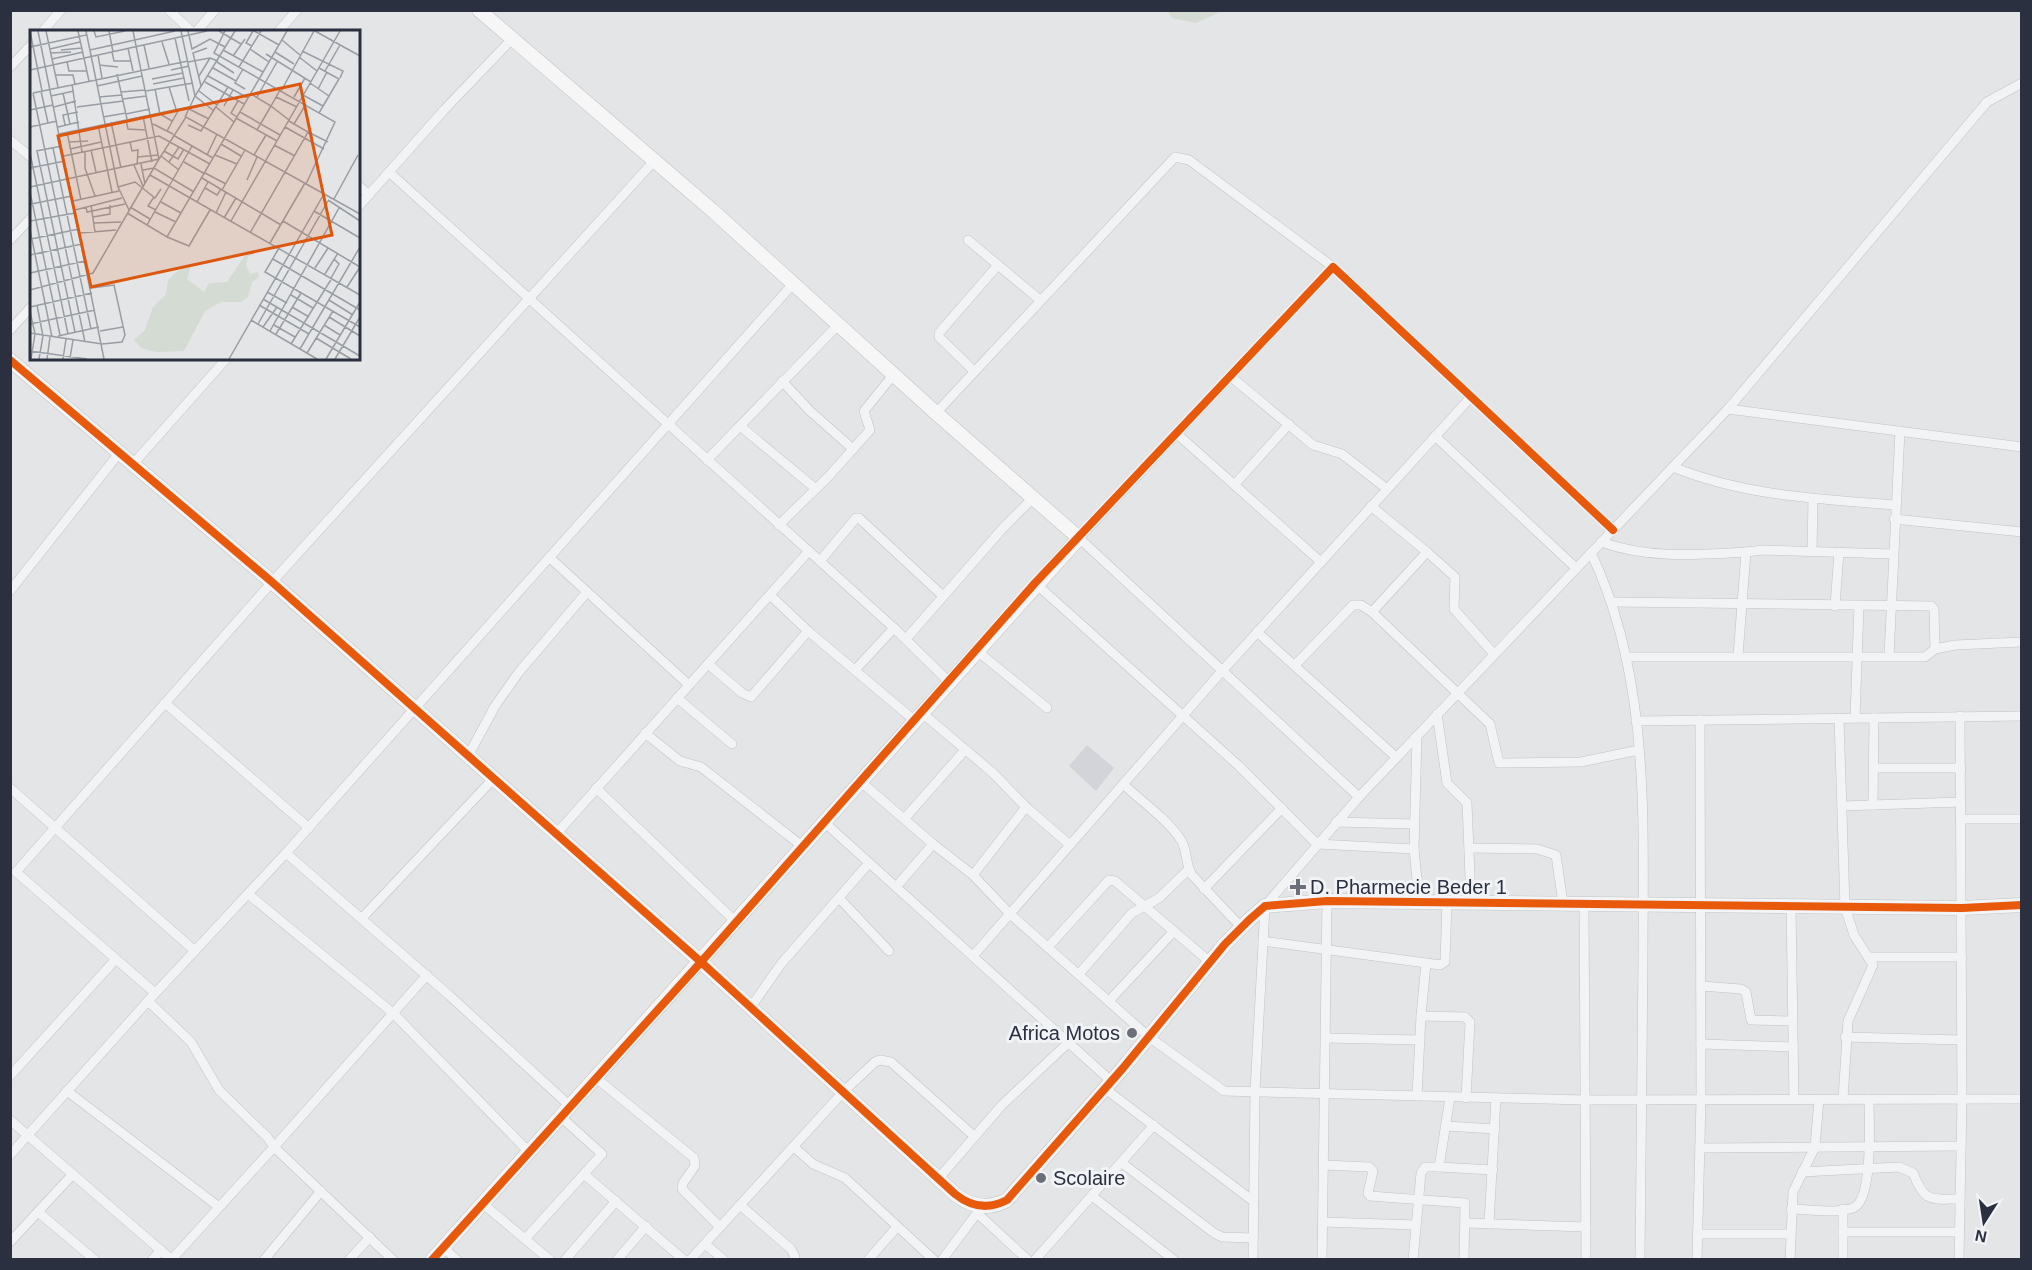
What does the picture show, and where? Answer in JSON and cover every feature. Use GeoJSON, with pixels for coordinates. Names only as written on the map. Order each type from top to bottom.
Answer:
{"type":"FeatureCollection","features":[{"type":"Feature","properties":{"kind":"street"},"geometry":{"type":"LineString","coordinates":[[44,30],[61,10]]}},
{"type":"Feature","properties":{"kind":"street"},"geometry":{"type":"LineString","coordinates":[[169,10],[192,30]]}},
{"type":"Feature","properties":{"kind":"street"},"geometry":{"type":"LineString","coordinates":[[196,30],[215,10]]}},
{"type":"Feature","properties":{"kind":"street"},"geometry":{"type":"LineString","coordinates":[[281,30],[297,10]]}},
{"type":"Feature","properties":{"kind":"street"},"geometry":{"type":"LineString","coordinates":[[478,10],[654,161],[1079,538],[1359,797]]}},
{"type":"Feature","properties":{"kind":"street"},"geometry":{"type":"LineString","coordinates":[[360,205],[511,40]]}},
{"type":"Feature","properties":{"kind":"street"},"geometry":{"type":"LineString","coordinates":[[10,67],[30,46]]}},
{"type":"Feature","properties":{"kind":"street"},"geometry":{"type":"LineString","coordinates":[[942,1260],[980,1210],[1007,1200],[1149,1037],[1210,962],[1265,906],[1359,797],[1728,409],[1987,102],[2022,83]]}},
{"type":"Feature","properties":{"kind":"street"},"geometry":{"type":"LineString","coordinates":[[10,140],[30,156]]}},
{"type":"Feature","properties":{"kind":"street"},"geometry":{"type":"LineString","coordinates":[[936,413],[1171,159],[1179,156],[1189,160],[1333,267],[1613,530]]}},
{"type":"Feature","properties":{"kind":"street"},"geometry":{"type":"LineString","coordinates":[[155,993],[13,870],[56,826],[272,582],[654,161]]}},
{"type":"Feature","properties":{"kind":"street"},"geometry":{"type":"LineString","coordinates":[[389,172],[530,297],[666,425],[894,628],[948,681]]}},
{"type":"Feature","properties":{"kind":"street"},"geometry":{"type":"LineString","coordinates":[[360,187],[369,195]]}},
{"type":"Feature","properties":{"kind":"street"},"geometry":{"type":"LineString","coordinates":[[10,240],[30,219]]}},
{"type":"Feature","properties":{"kind":"street"},"geometry":{"type":"LineString","coordinates":[[968,240],[1041,300]]}},
{"type":"Feature","properties":{"kind":"street"},"geometry":{"type":"LineString","coordinates":[[974,371],[939,337],[939,333],[998,265]]}},
{"type":"Feature","properties":{"kind":"street"},"geometry":{"type":"LineString","coordinates":[[432,1260],[701,962],[1035,584],[1333,267]]}},
{"type":"Feature","properties":{"kind":"street"},"geometry":{"type":"LineString","coordinates":[[10,1155],[155,993],[309,828],[793,284]]}},
{"type":"Feature","properties":{"kind":"street"},"geometry":{"type":"LineString","coordinates":[[10,330],[30,308]]}},
{"type":"Feature","properties":{"kind":"street"},"geometry":{"type":"LineString","coordinates":[[707,460],[838,325]]}},
{"type":"Feature","properties":{"kind":"street"},"geometry":{"type":"LineString","coordinates":[[10,360],[272,582],[415,708],[751,1007],[938,1179],[960,1198],[980,1210],[1028,1260]]}},
{"type":"Feature","properties":{"kind":"street"},"geometry":{"type":"LineString","coordinates":[[133,464],[225,360]]}},
{"type":"Feature","properties":{"kind":"street"},"geometry":{"type":"LineString","coordinates":[[779,525],[816,489],[870,430],[864,411],[894,374]]}},
{"type":"Feature","properties":{"kind":"street"},"geometry":{"type":"LineString","coordinates":[[1230,376],[1313,445],[1342,454],[1387,489]]}},
{"type":"Feature","properties":{"kind":"street"},"geometry":{"type":"LineString","coordinates":[[782,381],[810,411],[853,449]]}},
{"type":"Feature","properties":{"kind":"street"},"geometry":{"type":"LineString","coordinates":[[973,956],[1222,671],[1471,397]]}},
{"type":"Feature","properties":{"kind":"street"},"geometry":{"type":"LineString","coordinates":[[1728,409],[2022,447]]}},
{"type":"Feature","properties":{"kind":"street"},"geometry":{"type":"LineString","coordinates":[[1235,484],[1289,424]]}},
{"type":"Feature","properties":{"kind":"street"},"geometry":{"type":"LineString","coordinates":[[740,426],[816,489]]}},
{"type":"Feature","properties":{"kind":"street"},"geometry":{"type":"LineString","coordinates":[[1889,656],[1892,554],[1900,431]]}},
{"type":"Feature","properties":{"kind":"street"},"geometry":{"type":"LineString","coordinates":[[1176,433],[1321,562]]}},
{"type":"Feature","properties":{"kind":"street"},"geometry":{"type":"LineString","coordinates":[[1435,436],[1576,568]]}},
{"type":"Feature","properties":{"kind":"street"},"geometry":{"type":"LineString","coordinates":[[10,591],[120,452]]}},
{"type":"Feature","properties":{"kind":"street"},"geometry":{"type":"LineString","coordinates":[[1672,467],[1732,487],[1814,499],[1895,505]]}},
{"type":"Feature","properties":{"kind":"street"},"geometry":{"type":"LineString","coordinates":[[906,639],[1033,498]]}},
{"type":"Feature","properties":{"kind":"street"},"geometry":{"type":"LineString","coordinates":[[1812,551],[1814,499]]}},
{"type":"Feature","properties":{"kind":"street"},"geometry":{"type":"LineString","coordinates":[[1371,506],[1455,577],[1454,609],[1494,654]]}},
{"type":"Feature","properties":{"kind":"street"},"geometry":{"type":"LineString","coordinates":[[820,561],[856,518],[859,518],[943,596]]}},
{"type":"Feature","properties":{"kind":"street"},"geometry":{"type":"LineString","coordinates":[[1894,519],[2022,532]]}},
{"type":"Feature","properties":{"kind":"street"},"geometry":{"type":"LineString","coordinates":[[1601,542],[1640,554],[1669,556],[1750,550],[1892,554]]}},
{"type":"Feature","properties":{"kind":"street"},"geometry":{"type":"LineString","coordinates":[[556,834],[809,551]]}},
{"type":"Feature","properties":{"kind":"street"},"geometry":{"type":"LineString","coordinates":[[1372,612],[1427,552]]}},
{"type":"Feature","properties":{"kind":"street"},"geometry":{"type":"LineString","coordinates":[[1738,656],[1746,552]]}},
{"type":"Feature","properties":{"kind":"street"},"geometry":{"type":"LineString","coordinates":[[1836,606],[1839,552]]}},
{"type":"Feature","properties":{"kind":"street"},"geometry":{"type":"LineString","coordinates":[[1590,553],[1612,602],[1626,657],[1639,750],[1643,906],[1640,1260]]}},
{"type":"Feature","properties":{"kind":"street"},"geometry":{"type":"LineString","coordinates":[[549,557],[689,685]]}},
{"type":"Feature","properties":{"kind":"street"},"geometry":{"type":"LineString","coordinates":[[1035,584],[1184,715],[1317,843],[1414,849]]}},
{"type":"Feature","properties":{"kind":"street"},"geometry":{"type":"LineString","coordinates":[[468,756],[495,706],[519,672],[587,592]]}},
{"type":"Feature","properties":{"kind":"street"},"geometry":{"type":"LineString","coordinates":[[770,595],[808,631],[855,670],[966,750],[1070,845]]}},
{"type":"Feature","properties":{"kind":"street"},"geometry":{"type":"LineString","coordinates":[[1612,602],[1931,606],[1934,609],[1935,649]]}},
{"type":"Feature","properties":{"kind":"street"},"geometry":{"type":"LineString","coordinates":[[1294,665],[1353,605],[1361,604],[1490,724],[1497,759],[1502,764],[1581,762],[1639,750]]}},
{"type":"Feature","properties":{"kind":"street"},"geometry":{"type":"LineString","coordinates":[[1855,718],[1858,606]]}},
{"type":"Feature","properties":{"kind":"street"},"geometry":{"type":"LineString","coordinates":[[855,670],[894,628]]}},
{"type":"Feature","properties":{"kind":"street"},"geometry":{"type":"LineString","coordinates":[[708,664],[742,693],[751,697],[808,631]]}},
{"type":"Feature","properties":{"kind":"street"},"geometry":{"type":"LineString","coordinates":[[1257,632],[1396,757]]}},
{"type":"Feature","properties":{"kind":"street"},"geometry":{"type":"LineString","coordinates":[[1626,657],[1925,657],[1935,649],[1955,645],[2022,642]]}},
{"type":"Feature","properties":{"kind":"street"},"geometry":{"type":"LineString","coordinates":[[976,650],[1047,708]]}},
{"type":"Feature","properties":{"kind":"street"},"geometry":{"type":"LineString","coordinates":[[677,698],[732,744]]}},
{"type":"Feature","properties":{"kind":"street"},"geometry":{"type":"LineString","coordinates":[[165,703],[309,828]]}},
{"type":"Feature","properties":{"kind":"street"},"geometry":{"type":"LineString","coordinates":[[1437,714],[1447,783],[1467,803],[1471,901]]}},
{"type":"Feature","properties":{"kind":"street"},"geometry":{"type":"LineString","coordinates":[[1636,722],[2022,716]]}},
{"type":"Feature","properties":{"kind":"street"},"geometry":{"type":"LineString","coordinates":[[1959,1260],[1962,1098],[1960,717]]}},
{"type":"Feature","properties":{"kind":"street"},"geometry":{"type":"LineString","coordinates":[[1839,718],[1845,907],[1854,935],[1870,957],[1873,966],[1871,975],[1858,995],[1848,1021],[1845,1037],[1843,1099]]}},
{"type":"Feature","properties":{"kind":"street"},"geometry":{"type":"LineString","coordinates":[[1873,805],[1874,718]]}},
{"type":"Feature","properties":{"kind":"street"},"geometry":{"type":"LineString","coordinates":[[1697,1260],[1701,1100],[1700,720]]}},
{"type":"Feature","properties":{"kind":"street"},"geometry":{"type":"LineString","coordinates":[[645,733],[680,761],[701,767],[802,846]]}},
{"type":"Feature","properties":{"kind":"street"},"geometry":{"type":"LineString","coordinates":[[1417,735],[1414,849],[1419,901]]}},
{"type":"Feature","properties":{"kind":"street"},"geometry":{"type":"LineString","coordinates":[[905,818],[966,750]]}},
{"type":"Feature","properties":{"kind":"street"},"geometry":{"type":"LineString","coordinates":[[1874,768],[1960,768]]}},
{"type":"Feature","properties":{"kind":"street"},"geometry":{"type":"LineString","coordinates":[[362,918],[494,778]]}},
{"type":"Feature","properties":{"kind":"street"},"geometry":{"type":"LineString","coordinates":[[860,781],[933,844],[973,874],[1010,914],[1149,1037],[1216,1087],[1234,1093],[1326,1092],[1449,1098],[1587,1100],[2022,1098]]}},
{"type":"Feature","properties":{"kind":"street"},"geometry":{"type":"LineString","coordinates":[[1123,784],[1180,838],[1187,854],[1188,870],[1242,927]]}},
{"type":"Feature","properties":{"kind":"street"},"geometry":{"type":"LineString","coordinates":[[10,788],[56,826],[195,951]]}},
{"type":"Feature","properties":{"kind":"street"},"geometry":{"type":"LineString","coordinates":[[596,788],[736,922]]}},
{"type":"Feature","properties":{"kind":"street"},"geometry":{"type":"LineString","coordinates":[[1842,806],[1961,802]]}},
{"type":"Feature","properties":{"kind":"street"},"geometry":{"type":"LineString","coordinates":[[973,874],[1026,807]]}},
{"type":"Feature","properties":{"kind":"street"},"geometry":{"type":"LineString","coordinates":[[1204,889],[1282,808]]}},
{"type":"Feature","properties":{"kind":"street"},"geometry":{"type":"LineString","coordinates":[[1961,819],[2022,819]]}},
{"type":"Feature","properties":{"kind":"street"},"geometry":{"type":"LineString","coordinates":[[824,822],[1068,1043],[1107,1085],[1154,1125],[1253,1201]]}},
{"type":"Feature","properties":{"kind":"street"},"geometry":{"type":"LineString","coordinates":[[1336,822],[1414,824]]}},
{"type":"Feature","properties":{"kind":"street"},"geometry":{"type":"LineString","coordinates":[[896,887],[933,844]]}},
{"type":"Feature","properties":{"kind":"street"},"geometry":{"type":"LineString","coordinates":[[1469,848],[1537,849],[1556,855],[1563,903]]}},
{"type":"Feature","properties":{"kind":"street"},"geometry":{"type":"LineString","coordinates":[[286,853],[427,975],[565,1112],[602,1154],[526,1238]]}},
{"type":"Feature","properties":{"kind":"street"},"geometry":{"type":"LineString","coordinates":[[751,1007],[781,964],[870,863]]}},
{"type":"Feature","properties":{"kind":"street"},"geometry":{"type":"LineString","coordinates":[[1079,974],[1132,913],[1144,904],[1159,898],[1188,870]]}},
{"type":"Feature","properties":{"kind":"street"},"geometry":{"type":"LineString","coordinates":[[1048,947],[1109,880],[1115,881],[1144,904],[1210,962]]}},
{"type":"Feature","properties":{"kind":"street"},"geometry":{"type":"LineString","coordinates":[[248,894],[393,1013],[529,1152]]}},
{"type":"Feature","properties":{"kind":"street"},"geometry":{"type":"LineString","coordinates":[[839,898],[889,951]]}},
{"type":"Feature","properties":{"kind":"street"},"geometry":{"type":"LineString","coordinates":[[1265,906],[1327,901],[1962,908],[2022,905]]}},
{"type":"Feature","properties":{"kind":"street"},"geometry":{"type":"LineString","coordinates":[[1322,1260],[1327,901]]}},
{"type":"Feature","properties":{"kind":"street"},"geometry":{"type":"LineString","coordinates":[[1263,941],[1440,965],[1445,962],[1447,901]]}},
{"type":"Feature","properties":{"kind":"street"},"geometry":{"type":"LineString","coordinates":[[1584,903],[1587,1100],[1586,1260]]}},
{"type":"Feature","properties":{"kind":"street"},"geometry":{"type":"LineString","coordinates":[[1253,1260],[1255,1091],[1265,906]]}},
{"type":"Feature","properties":{"kind":"street"},"geometry":{"type":"LineString","coordinates":[[1791,906],[1794,1100]]}},
{"type":"Feature","properties":{"kind":"street"},"geometry":{"type":"LineString","coordinates":[[1109,1001],[1174,931]]}},
{"type":"Feature","properties":{"kind":"street"},"geometry":{"type":"LineString","coordinates":[[1870,957],[1962,957]]}},
{"type":"Feature","properties":{"kind":"street"},"geometry":{"type":"LineString","coordinates":[[10,1076],[116,959]]}},
{"type":"Feature","properties":{"kind":"street"},"geometry":{"type":"LineString","coordinates":[[1417,1096],[1426,963]]}},
{"type":"Feature","properties":{"kind":"street"},"geometry":{"type":"LineString","coordinates":[[10,1120],[172,1259],[427,975]]}},
{"type":"Feature","properties":{"kind":"street"},"geometry":{"type":"LineString","coordinates":[[1701,986],[1741,989],[1746,992],[1751,1020],[1793,1021]]}},
{"type":"Feature","properties":{"kind":"street"},"geometry":{"type":"LineString","coordinates":[[148,1001],[186,1037],[219,1090],[268,1138],[273,1147],[393,1260]]}},
{"type":"Feature","properties":{"kind":"street"},"geometry":{"type":"LineString","coordinates":[[1421,1016],[1465,1017],[1470,1022],[1466,1098]]}},
{"type":"Feature","properties":{"kind":"street"},"geometry":{"type":"LineString","coordinates":[[1845,1037],[1962,1040]]}},
{"type":"Feature","properties":{"kind":"street"},"geometry":{"type":"LineString","coordinates":[[1326,1038],[1420,1040]]}},
{"type":"Feature","properties":{"kind":"street"},"geometry":{"type":"LineString","coordinates":[[938,1179],[1002,1105],[1068,1043]]}},
{"type":"Feature","properties":{"kind":"street"},"geometry":{"type":"LineString","coordinates":[[1701,1044],[1793,1047]]}},
{"type":"Feature","properties":{"kind":"street"},"geometry":{"type":"LineString","coordinates":[[690,1260],[844,1091],[875,1062],[880,1060],[891,1062],[974,1136]]}},
{"type":"Feature","properties":{"kind":"street"},"geometry":{"type":"LineString","coordinates":[[596,1078],[694,1158],[695,1166],[683,1183],[682,1189],[720,1227]]}},
{"type":"Feature","properties":{"kind":"street"},"geometry":{"type":"LineString","coordinates":[[67,1091],[219,1207]]}},
{"type":"Feature","properties":{"kind":"street"},"geometry":{"type":"LineString","coordinates":[[1439,1167],[1449,1098]]}},
{"type":"Feature","properties":{"kind":"street"},"geometry":{"type":"LineString","coordinates":[[1489,1224],[1496,1098]]}},
{"type":"Feature","properties":{"kind":"street"},"geometry":{"type":"LineString","coordinates":[[1790,1260],[1794,1186],[1815,1147],[1819,1099]]}},
{"type":"Feature","properties":{"kind":"street"},"geometry":{"type":"LineString","coordinates":[[1791,1209],[1853,1208],[1860,1201],[1868,1169],[1869,1099]]}},
{"type":"Feature","properties":{"kind":"street"},"geometry":{"type":"LineString","coordinates":[[1035,1260],[1154,1125]]}},
{"type":"Feature","properties":{"kind":"street"},"geometry":{"type":"LineString","coordinates":[[1446,1126],[1495,1129]]}},
{"type":"Feature","properties":{"kind":"street"},"geometry":{"type":"LineString","coordinates":[[1700,1148],[1961,1146]]}},
{"type":"Feature","properties":{"kind":"street"},"geometry":{"type":"LineString","coordinates":[[794,1147],[813,1164],[845,1178],[934,1260]]}},
{"type":"Feature","properties":{"kind":"street"},"geometry":{"type":"LineString","coordinates":[[1122,1163],[1214,1233],[1227,1237],[1253,1238]]}},
{"type":"Feature","properties":{"kind":"street"},"geometry":{"type":"LineString","coordinates":[[1324,1165],[1369,1167],[1373,1171],[1368,1193],[1370,1196],[1465,1203],[1464,1260]]}},
{"type":"Feature","properties":{"kind":"street"},"geometry":{"type":"LineString","coordinates":[[1413,1260],[1421,1173],[1425,1167],[1493,1170]]}},
{"type":"Feature","properties":{"kind":"street"},"geometry":{"type":"LineString","coordinates":[[1802,1172],[1899,1167],[1909,1170],[1923,1196],[1930,1199],[1960,1199]]}},
{"type":"Feature","properties":{"kind":"street"},"geometry":{"type":"LineString","coordinates":[[10,1242],[73,1174]]}},
{"type":"Feature","properties":{"kind":"street"},"geometry":{"type":"LineString","coordinates":[[585,1175],[684,1260]]}},
{"type":"Feature","properties":{"kind":"street"},"geometry":{"type":"LineString","coordinates":[[264,1260],[321,1191]]}},
{"type":"Feature","properties":{"kind":"street"},"geometry":{"type":"LineString","coordinates":[[1092,1196],[1174,1260]]}},
{"type":"Feature","properties":{"kind":"street"},"geometry":{"type":"LineString","coordinates":[[565,1260],[616,1201]]}},
{"type":"Feature","properties":{"kind":"street"},"geometry":{"type":"LineString","coordinates":[[482,1203],[550,1260]]}},
{"type":"Feature","properties":{"kind":"street"},"geometry":{"type":"LineString","coordinates":[[740,1205],[791,1249],[795,1257],[793,1260]]}},
{"type":"Feature","properties":{"kind":"street"},"geometry":{"type":"LineString","coordinates":[[1843,1260],[1844,1209]]}},
{"type":"Feature","properties":{"kind":"street"},"geometry":{"type":"LineString","coordinates":[[38,1212],[95,1260]]}},
{"type":"Feature","properties":{"kind":"street"},"geometry":{"type":"LineString","coordinates":[[1323,1222],[1416,1225]]}},
{"type":"Feature","properties":{"kind":"street"},"geometry":{"type":"LineString","coordinates":[[1466,1223],[1586,1227]]}},
{"type":"Feature","properties":{"kind":"street"},"geometry":{"type":"LineString","coordinates":[[616,1260],[646,1226]]}},
{"type":"Feature","properties":{"kind":"street"},"geometry":{"type":"LineString","coordinates":[[868,1260],[897,1227]]}},
{"type":"Feature","properties":{"kind":"street"},"geometry":{"type":"LineString","coordinates":[[1843,1232],[1959,1232]]}},
{"type":"Feature","properties":{"kind":"street"},"geometry":{"type":"LineString","coordinates":[[1697,1234],[1790,1234]]}},
{"type":"Feature","properties":{"kind":"street"},"geometry":{"type":"LineString","coordinates":[[349,1260],[370,1237]]}},
{"type":"Feature","properties":{"kind":"street"},"geometry":{"type":"LineString","coordinates":[[705,1244],[724,1260]]}},
{"type":"Feature","properties":{"kind":"street"},"geometry":{"type":"LineString","coordinates":[[443,1247],[457,1260]]}},
{"type":"Feature","properties":{"kind":"street"},"geometry":{"type":"LineString","coordinates":[[152,1260],[161,1250]]}},
{"type":"Feature","properties":{"kind":"shaded area"},"geometry":{"type":"Polygon","coordinates":[[[1168,11],[1222,11],[1196,23],[1172,18],[1168,11]]]}},
{"type":"Feature","properties":{"kind":"shaded area"},"geometry":{"type":"Polygon","coordinates":[[[1087,745],[1114,768],[1096,791],[1069,766],[1087,745]]]}},
{"type":"Feature","properties":{"kind":"cycle path"},"geometry":{"type":"LineString","coordinates":[[432,1260],[701,962],[1035,583],[1333,267],[1613,530]]}},
{"type":"Feature","properties":{"kind":"cycle path"},"geometry":{"type":"LineString","coordinates":[[10,360],[272,582],[701,962],[955,1194],[967,1202],[980,1206],[993,1205],[1007,1200],[1123,1068],[1225,944],[1265,906],[1327,901],[1962,908],[2022,905]]}},
{"type":"Feature","properties":{"kind":"place","name":"D. Pharmecie Beder 1"},"geometry":{"type":"Point","coordinates":[1298,887]}},
{"type":"Feature","properties":{"kind":"place","name":"Africa Motos"},"geometry":{"type":"Point","coordinates":[1132,1033]}},
{"type":"Feature","properties":{"kind":"place","name":"Scolaire"},"geometry":{"type":"Point","coordinates":[1041,1178]}}]}
